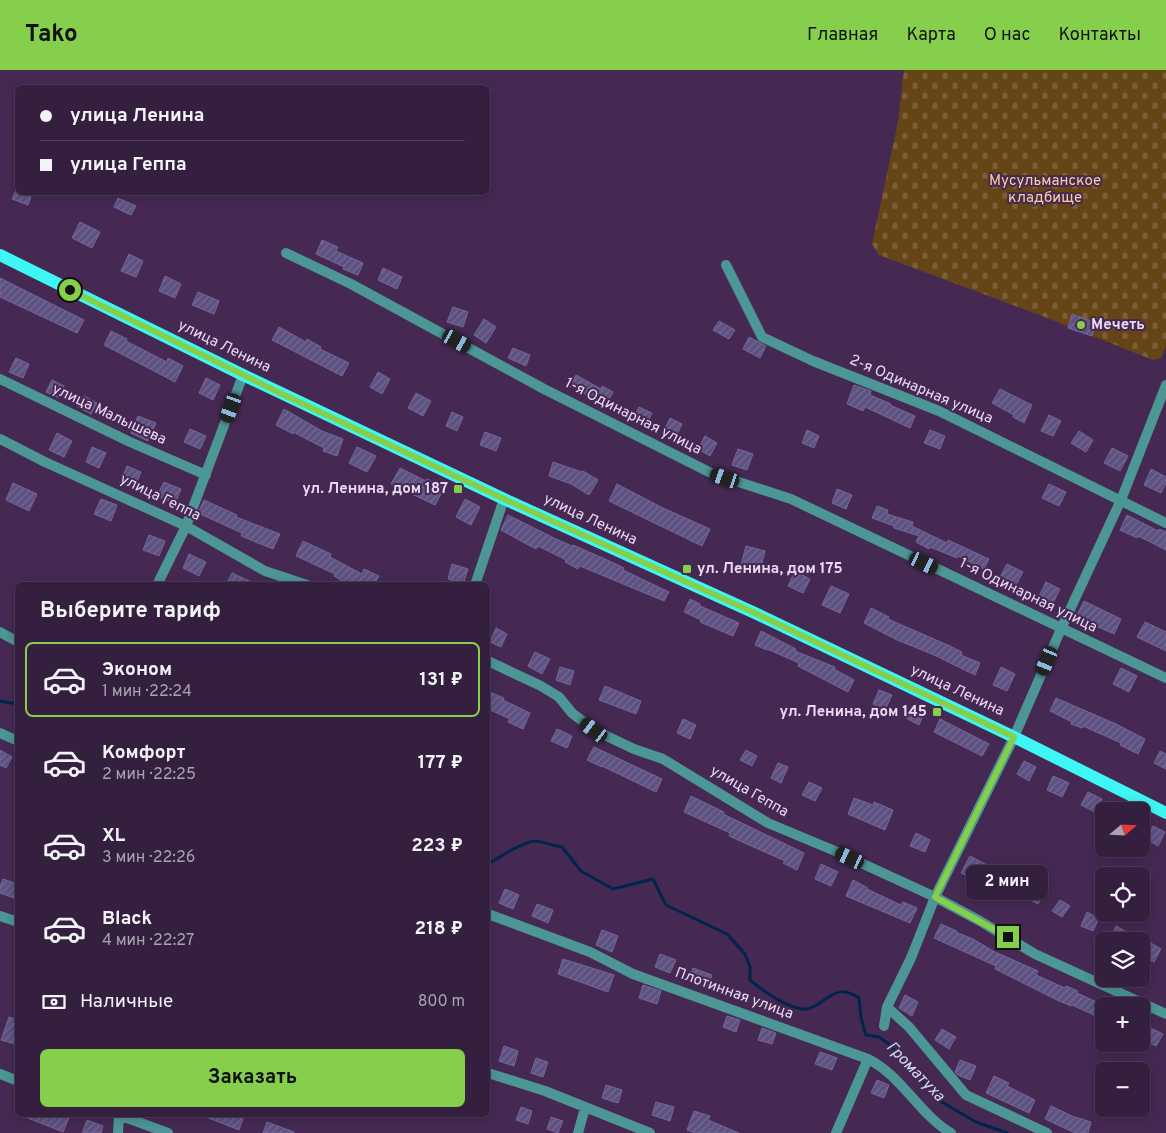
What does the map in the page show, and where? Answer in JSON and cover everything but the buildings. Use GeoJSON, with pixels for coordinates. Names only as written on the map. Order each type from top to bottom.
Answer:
{"type":"FeatureCollection","features":[{"type":"Feature","properties":{"kind":"main road","name":"улица Ленина"},"geometry":{"type":"LineString","coordinates":[[0,255],[243,375],[504,499],[757,614],[1014,737],[1166,813]]}},
{"type":"Feature","properties":{"kind":"street","name":"1-я Одинарная улица"},"geometry":{"type":"LineString","coordinates":[[286,253],[352,284],[544,389],[711,473],[791,499],[1166,678]]}},
{"type":"Feature","properties":{"kind":"street","name":"2-я Одинарная улица"},"geometry":{"type":"LineString","coordinates":[[726,265],[762,337],[813,361],[939,411],[1166,523]]}},
{"type":"Feature","properties":{"kind":"street"},"geometry":{"type":"LineString","coordinates":[[158,582],[186,526],[243,375]]}},
{"type":"Feature","properties":{"kind":"street","name":"улица Малышева"},"geometry":{"type":"LineString","coordinates":[[0,379],[130,442],[206,474]]}},
{"type":"Feature","properties":{"kind":"street"},"geometry":{"type":"LineString","coordinates":[[884,1026],[888,1007],[911,958],[935,897],[1014,737],[1060,629],[1121,500],[1166,385]]}},
{"type":"Feature","properties":{"kind":"street","name":"улица Геппа"},"geometry":{"type":"LineString","coordinates":[[0,439],[45,462],[186,526],[266,571],[298,582]]}},
{"type":"Feature","properties":{"kind":"street"},"geometry":{"type":"LineString","coordinates":[[476,582],[504,499]]}},
{"type":"Feature","properties":{"kind":"street"},"geometry":{"type":"LineString","coordinates":[[0,632],[15,640]]}},
{"type":"Feature","properties":{"kind":"street","name":"улица Геппа"},"geometry":{"type":"LineString","coordinates":[[490,662],[541,686],[559,697],[572,713],[594,730],[634,749],[662,758],[768,823],[835,851],[935,897],[1035,954],[1166,1014]]}},
{"type":"Feature","properties":{"kind":"street"},"geometry":{"type":"LineString","coordinates":[[0,733],[15,740]]}},
{"type":"Feature","properties":{"kind":"street","name":"Плотинная улица"},"geometry":{"type":"LineString","coordinates":[[490,915],[590,952],[633,974],[879,1064],[930,1116],[951,1133]]}},
{"type":"Feature","properties":{"kind":"street"},"geometry":{"type":"LineString","coordinates":[[0,916],[15,921]]}},
{"type":"Feature","properties":{"kind":"street"},"geometry":{"type":"LineString","coordinates":[[888,1007],[909,1027],[966,1095],[1047,1133]]}},
{"type":"Feature","properties":{"kind":"street"},"geometry":{"type":"LineString","coordinates":[[836,1133],[868,1059]]}},
{"type":"Feature","properties":{"kind":"street"},"geometry":{"type":"LineString","coordinates":[[0,1074],[15,1080]]}},
{"type":"Feature","properties":{"kind":"street"},"geometry":{"type":"LineString","coordinates":[[490,1074],[545,1091],[650,1133]]}},
{"type":"Feature","properties":{"kind":"street"},"geometry":{"type":"LineString","coordinates":[[578,1133],[586,1108]]}},
{"type":"Feature","properties":{"kind":"street"},"geometry":{"type":"LineString","coordinates":[[118,1133],[119,1117]]}},
{"type":"Feature","properties":{"kind":"street"},"geometry":{"type":"LineString","coordinates":[[124,1117],[168,1133]]}},
{"type":"Feature","properties":{"kind":"green space","name":"Мусульманское кладбище"},"geometry":{"type":"Polygon","coordinates":[[[904,70],[1166,70],[1166,346],[1161,358],[1153,360],[879,255],[872,244],[898,122],[904,70]]]}},
{"type":"Feature","properties":{"kind":"waterway","name":"Громатуха"},"geometry":{"type":"LineString","coordinates":[[0,701],[15,704]]}},
{"type":"Feature","properties":{"kind":"waterway","name":"Громатуха"},"geometry":{"type":"LineString","coordinates":[[490,863],[518,847],[538,841],[562,847],[581,871],[613,889],[653,879],[666,905],[727,934],[745,954],[750,967],[750,980],[762,989],[785,1004],[801,1009],[808,1009],[831,995],[841,992],[846,992],[859,998],[861,1018],[866,1035],[879,1037],[889,1044],[940,1101],[976,1122],[1007,1133]]}},
{"type":"Feature","properties":{"kind":"place","name":"Мечеть"},"geometry":{"type":"Point","coordinates":[1081,325]}},
{"type":"Feature","properties":{"kind":"place","name":"ул. Ленина, дом 187"},"geometry":{"type":"Point","coordinates":[458,489]}},
{"type":"Feature","properties":{"kind":"place","name":"ул. Ленина, дом 175"},"geometry":{"type":"Point","coordinates":[687,569]}},
{"type":"Feature","properties":{"kind":"place","name":"ул. Ленина, дом 145"},"geometry":{"type":"Point","coordinates":[937,712]}},
{"type":"Feature","properties":{"kind":"route"},"geometry":{"type":"LineString","coordinates":[[70,290],[278,392],[504,499],[757,614],[1014,737],[935,897],[1008,937]]}}]}
